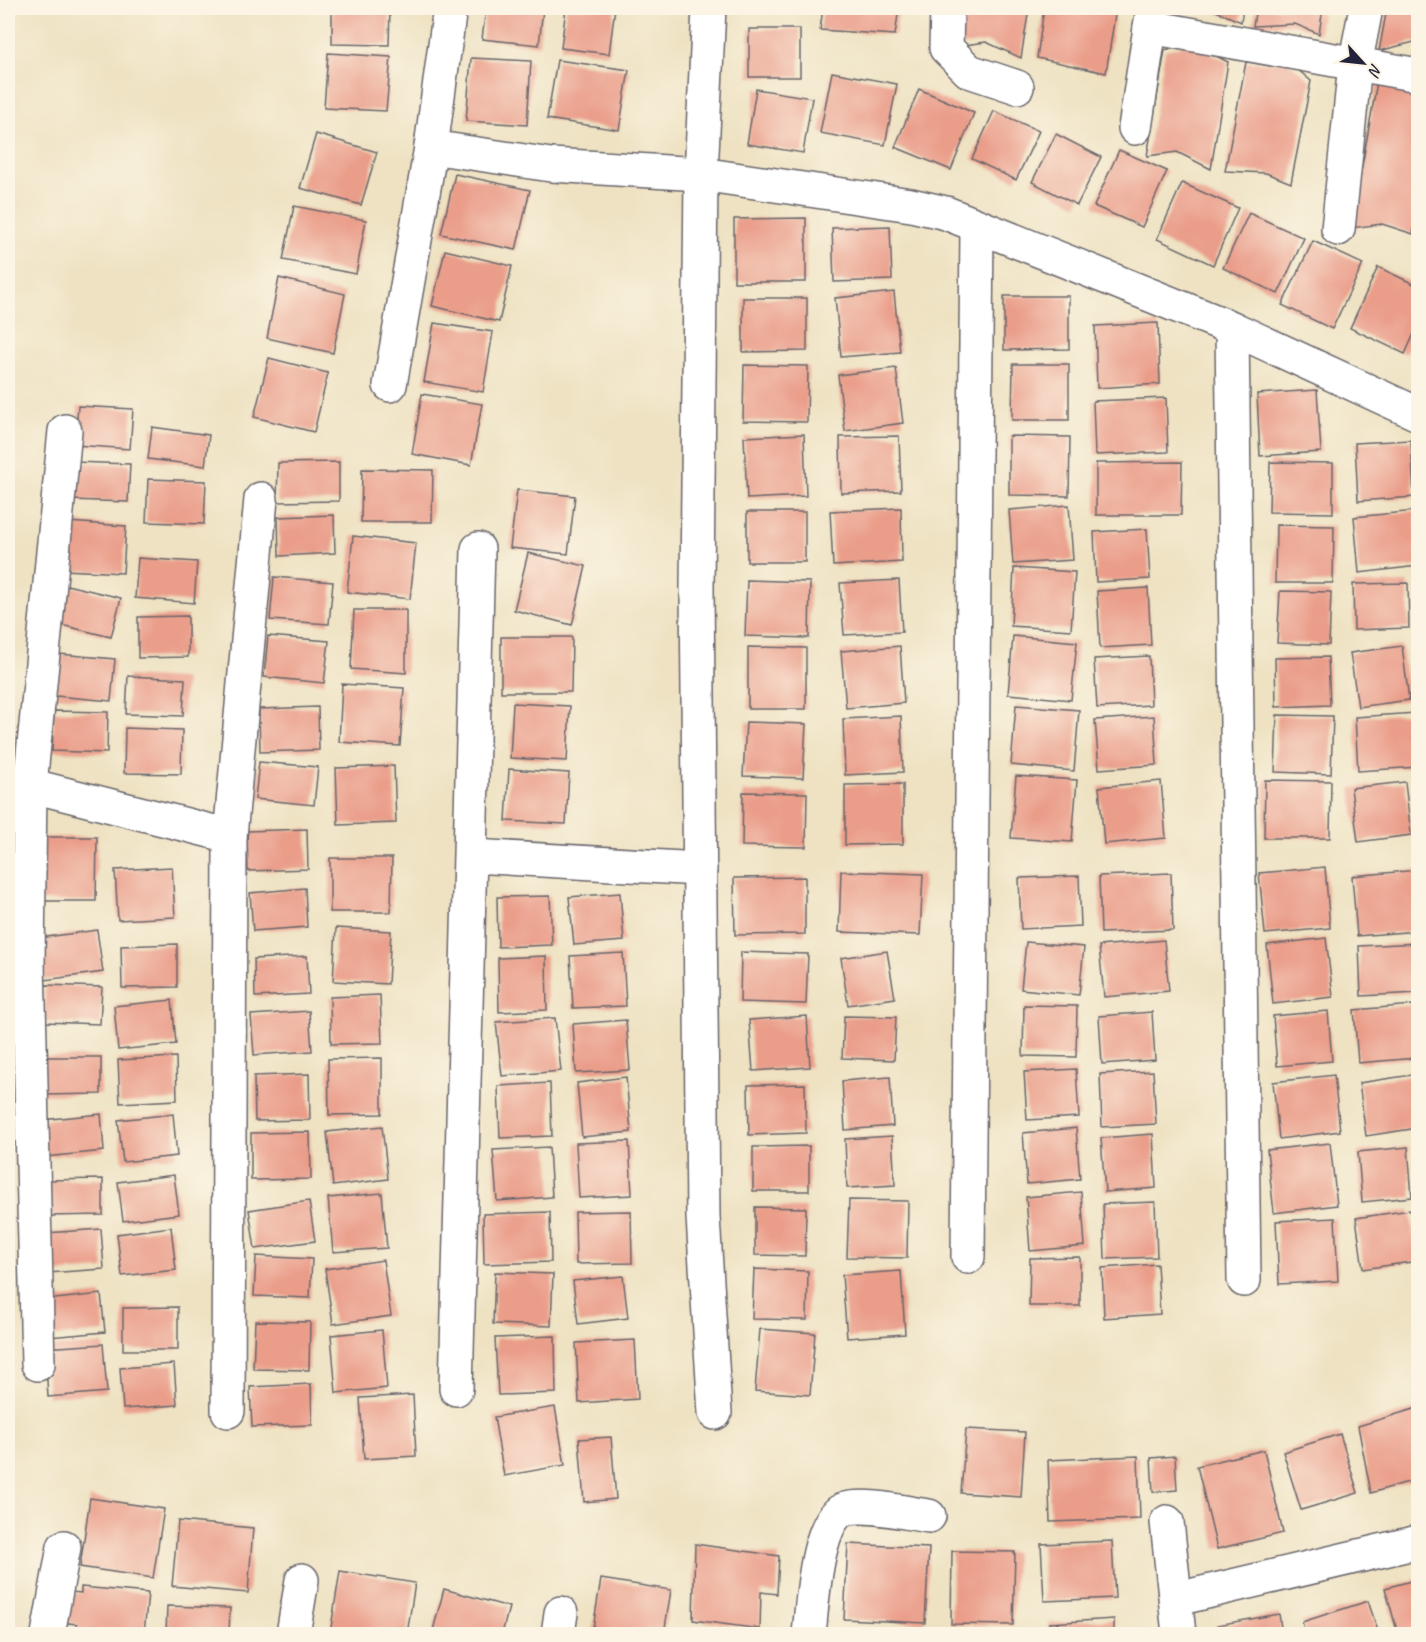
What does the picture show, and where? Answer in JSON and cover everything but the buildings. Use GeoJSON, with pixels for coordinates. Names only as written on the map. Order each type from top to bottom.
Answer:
{"type":"FeatureCollection","features":[{"type":"Feature","properties":{"kind":"street"},"geometry":{"type":"LineString","coordinates":[[390,385],[431,147],[450,8]]}},
{"type":"Feature","properties":{"kind":"street"},"geometry":{"type":"LineString","coordinates":[[709,8],[701,174],[697,589],[703,1217],[715,1413]]}},
{"type":"Feature","properties":{"kind":"street"},"geometry":{"type":"LineString","coordinates":[[947,8],[946,48],[969,71],[1017,87]]}},
{"type":"Feature","properties":{"kind":"street"},"geometry":{"type":"LineString","coordinates":[[1338,229],[1355,65],[1366,8]]}},
{"type":"Feature","properties":{"kind":"street"},"geometry":{"type":"LineString","coordinates":[[1135,128],[1152,17],[1355,65],[1419,75]]}},
{"type":"Feature","properties":{"kind":"street"},"geometry":{"type":"LineString","coordinates":[[431,147],[551,165],[701,174],[911,205],[946,213],[1232,328],[1419,414]]}},
{"type":"Feature","properties":{"kind":"street"},"geometry":{"type":"LineString","coordinates":[[968,1257],[977,226]]}},
{"type":"Feature","properties":{"kind":"street"},"geometry":{"type":"LineString","coordinates":[[1232,328],[1244,1280]]}},
{"type":"Feature","properties":{"kind":"street"},"geometry":{"type":"LineString","coordinates":[[38,1364],[28,963],[19,782],[65,431]]}},
{"type":"Feature","properties":{"kind":"street"},"geometry":{"type":"LineString","coordinates":[[228,1411],[230,836],[261,499]]}},
{"type":"Feature","properties":{"kind":"street"},"geometry":{"type":"LineString","coordinates":[[456,1389],[472,856],[478,549]]}},
{"type":"Feature","properties":{"kind":"street"},"geometry":{"type":"LineString","coordinates":[[19,782],[230,836]]}},
{"type":"Feature","properties":{"kind":"street"},"geometry":{"type":"LineString","coordinates":[[472,856],[700,870]]}},
{"type":"Feature","properties":{"kind":"street"},"geometry":{"type":"LineString","coordinates":[[809,1635],[816,1568],[834,1516],[845,1509],[866,1509],[929,1516]]}},
{"type":"Feature","properties":{"kind":"street"},"geometry":{"type":"LineString","coordinates":[[1167,1522],[1177,1599],[1179,1635]]}},
{"type":"Feature","properties":{"kind":"street"},"geometry":{"type":"LineString","coordinates":[[1177,1599],[1419,1542]]}},
{"type":"Feature","properties":{"kind":"street"},"geometry":{"type":"LineString","coordinates":[[48,1635],[64,1547]]}},
{"type":"Feature","properties":{"kind":"street"},"geometry":{"type":"LineString","coordinates":[[293,1635],[302,1580]]}}]}
